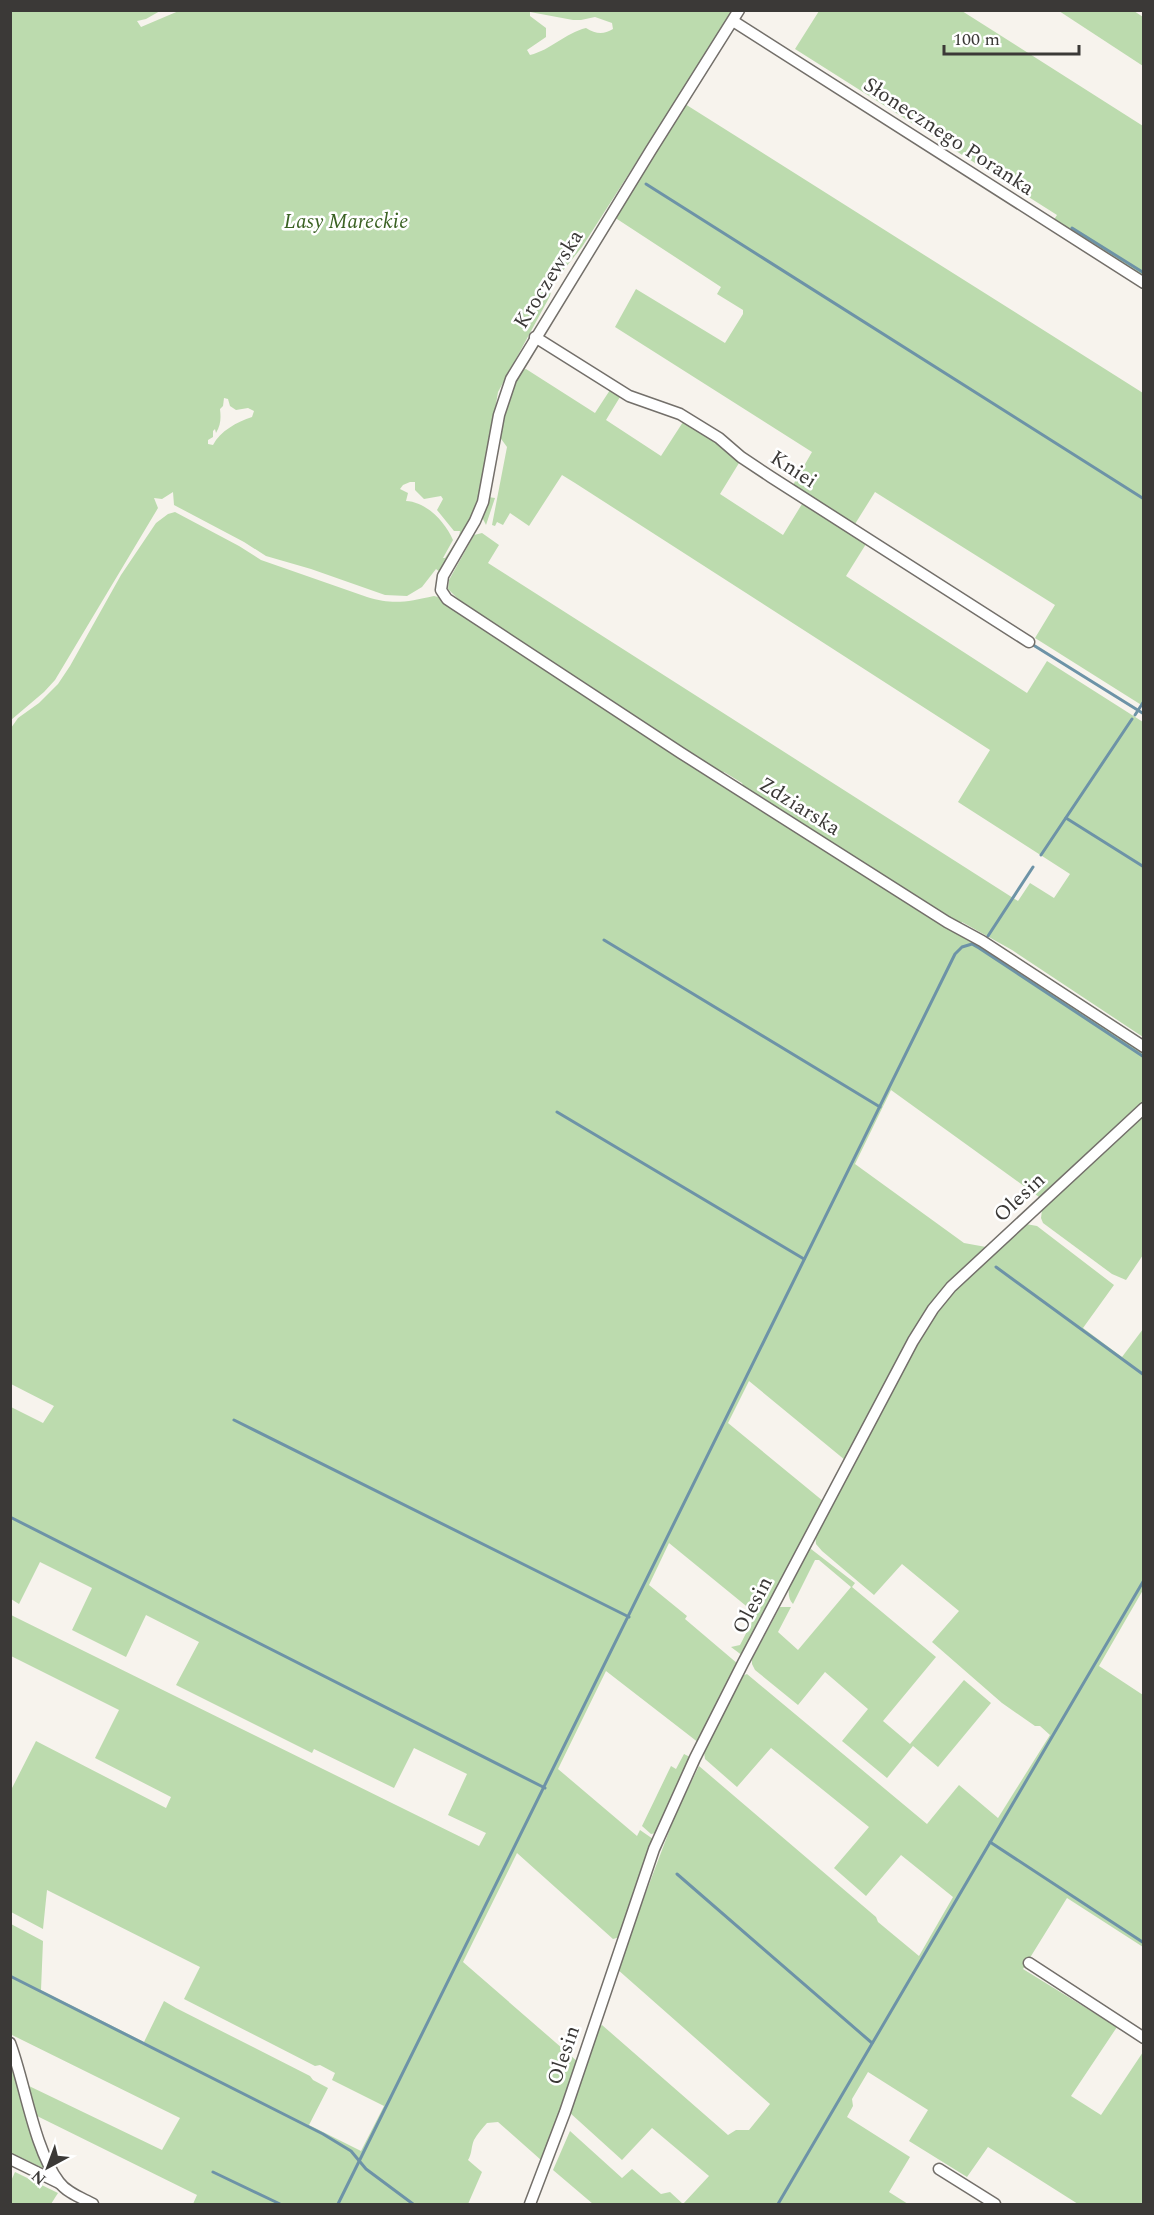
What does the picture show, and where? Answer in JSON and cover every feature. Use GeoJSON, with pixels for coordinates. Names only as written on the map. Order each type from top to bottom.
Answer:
{"type":"FeatureCollection","features":[{"type":"Feature","properties":{"kind":"street","name":"Kroczewska"},"geometry":{"type":"LineString","coordinates":[[441,590],[443,576],[481,509],[504,396],[513,375],[740,10]]}},
{"type":"Feature","properties":{"kind":"street","name":"Słonecznego Poranka"},"geometry":{"type":"LineString","coordinates":[[733,21],[1143,284]]}},
{"type":"Feature","properties":{"kind":"street","name":"Kniei"},"geometry":{"type":"LineString","coordinates":[[535,337],[630,396],[681,414],[719,438],[741,457],[771,477],[1029,642]]}},
{"type":"Feature","properties":{"kind":"street","name":"Zdziarska"},"geometry":{"type":"LineString","coordinates":[[441,590],[447,599],[681,753],[937,916],[982,941],[1143,1047]]}},
{"type":"Feature","properties":{"kind":"street","name":"Olesin"},"geometry":{"type":"LineString","coordinates":[[530,2205],[565,2112],[654,1849],[695,1758],[738,1673],[913,1341],[933,1308],[951,1287],[1143,1108]]}},
{"type":"Feature","properties":{"kind":"street"},"geometry":{"type":"LineString","coordinates":[[1029,1963],[1143,2038]]}},
{"type":"Feature","properties":{"kind":"street"},"geometry":{"type":"LineString","coordinates":[[10,2043],[21,2072],[39,2141],[59,2183]]}},
{"type":"Feature","properties":{"kind":"street"},"geometry":{"type":"LineString","coordinates":[[10,2159],[59,2183],[93,2205]]}},
{"type":"Feature","properties":{"kind":"street"},"geometry":{"type":"LineString","coordinates":[[939,2169],[995,2205]]}},
{"type":"Feature","properties":{"kind":"green space","name":"Lasy Mareckie"},"geometry":{"type":"Polygon","coordinates":[[[181,10],[733,11],[582,247],[553,283],[550,296],[498,392],[481,495],[475,512],[440,572],[436,569],[422,587],[407,596],[385,595],[266,556],[174,505],[173,492],[162,499],[154,498],[158,508],[55,680],[11,720],[11,11],[160,11],[137,21],[141,27],[181,10]],[[530,12],[530,16],[546,28],[546,37],[527,50],[530,55],[538,53],[578,30],[586,28],[600,33],[613,29],[612,23],[595,17],[573,20],[530,12]],[[224,398],[220,409],[219,427],[216,433],[215,429],[213,431],[213,437],[208,440],[208,444],[213,445],[220,435],[252,417],[254,411],[248,408],[236,410],[230,406],[228,399],[224,398]],[[415,482],[403,485],[400,489],[408,493],[406,501],[428,509],[450,533],[453,540],[443,558],[445,558],[459,537],[460,531],[454,531],[437,510],[443,499],[441,496],[424,499],[415,490],[415,482]]]}},
{"type":"Feature","properties":{"kind":"green space"},"geometry":{"type":"Polygon","coordinates":[[[819,11],[962,11],[1143,126],[1143,278],[1053,221],[1057,215],[795,49],[819,11]]]}},
{"type":"Feature","properties":{"kind":"green space"},"geometry":{"type":"Polygon","coordinates":[[[1059,11],[1134,11],[1143,17],[1143,66],[1059,11]]]}},
{"type":"Feature","properties":{"kind":"green space"},"geometry":{"type":"Polygon","coordinates":[[[685,104],[1143,393],[1143,706],[1035,638],[1055,605],[875,492],[855,524],[793,485],[812,452],[615,327],[636,289],[725,343],[743,314],[743,310],[717,294],[721,287],[617,219],[616,215],[685,104]]]}},
{"type":"Feature","properties":{"kind":"green space"},"geometry":{"type":"Polygon","coordinates":[[[526,369],[595,413],[610,390],[620,397],[606,420],[661,456],[683,422],[714,441],[739,463],[720,494],[783,535],[802,504],[866,544],[846,576],[1027,693],[1047,661],[1143,722],[1143,1037],[1012,950],[962,922],[960,925],[940,913],[457,601],[458,599],[448,589],[449,580],[474,535],[482,533],[499,545],[488,563],[1018,901],[1030,883],[1054,898],[1070,874],[958,802],[990,750],[562,475],[529,526],[510,513],[503,525],[497,522],[495,526],[492,525],[507,447],[499,436],[503,412],[520,370],[526,369]]]}},
{"type":"Feature","properties":{"kind":"green space"},"geometry":{"type":"Polygon","coordinates":[[[488,497],[495,498],[486,525],[482,517],[488,497]]]}},
{"type":"Feature","properties":{"kind":"green space"},"geometry":{"type":"Polygon","coordinates":[[[175,512],[261,560],[376,600],[393,602],[438,597],[1143,1052],[1143,1102],[1039,1197],[891,1090],[855,1164],[964,1243],[986,1247],[942,1292],[845,1460],[749,1381],[728,1423],[823,1501],[743,1656],[731,1647],[740,1645],[756,1614],[669,1543],[649,1585],[687,1616],[685,1619],[738,1664],[699,1743],[606,1671],[558,1769],[637,1836],[640,1830],[653,1839],[620,1937],[613,1939],[517,1853],[463,1962],[578,2062],[541,2160],[498,2122],[487,2123],[478,2134],[468,2160],[482,2172],[468,2204],[193,2204],[197,2195],[35,2115],[29,2086],[162,2150],[180,2118],[12,2035],[10,2031],[11,1924],[43,1941],[41,1990],[144,2042],[164,2001],[310,2076],[328,2088],[309,2125],[361,2151],[384,2106],[332,2080],[335,2073],[320,2065],[315,2066],[184,1999],[200,1967],[47,1890],[43,1929],[11,1912],[11,1790],[36,1741],[166,1808],[171,1797],[95,1758],[119,1710],[11,1656],[11,1615],[479,1846],[486,1833],[448,1815],[467,1774],[414,1748],[394,1788],[314,1749],[312,1753],[176,1685],[199,1642],[146,1615],[126,1657],[72,1630],[92,1588],[40,1562],[19,1604],[11,1599],[11,1407],[43,1423],[54,1406],[11,1384],[11,728],[18,718],[39,703],[58,684],[121,575],[156,523],[175,512]]]}},
{"type":"Feature","properties":{"kind":"green space"},"geometry":{"type":"Polygon","coordinates":[[[1143,1114],[1143,1255],[1126,1280],[1112,1274],[1043,1223],[1041,1218],[1042,1210],[1143,1114]]]}},
{"type":"Feature","properties":{"kind":"green space"},"geometry":{"type":"Polygon","coordinates":[[[1026,1224],[1037,1226],[1114,1285],[1083,1328],[1122,1357],[1143,1329],[1143,1590],[1099,1666],[1143,1695],[1143,1947],[1067,1898],[1023,1969],[1117,2027],[1071,2096],[1101,2115],[1143,2052],[1143,2204],[1078,2204],[988,2147],[967,2177],[909,2141],[928,2110],[868,2072],[852,2099],[853,2106],[847,2117],[910,2157],[889,2192],[908,2204],[683,2204],[709,2176],[652,2128],[622,2160],[569,2112],[597,2028],[602,2025],[728,2135],[736,2130],[749,2130],[770,2104],[617,1969],[676,1813],[699,1766],[919,1956],[953,1897],[901,1855],[866,1896],[834,1868],[869,1827],[771,1748],[737,1787],[705,1759],[704,1752],[742,1676],[747,1674],[927,1824],[959,1785],[998,1818],[1050,1735],[1040,1726],[1035,1726],[1002,1703],[932,1642],[959,1611],[902,1564],[874,1595],[822,1551],[816,1544],[815,1533],[924,1330],[942,1302],[1026,1224]]]}},
{"type":"Feature","properties":{"kind":"green space"},"geometry":{"type":"Polygon","coordinates":[[[811,1549],[855,1583],[852,1587],[936,1657],[883,1721],[910,1744],[964,1680],[991,1703],[938,1767],[913,1746],[887,1778],[842,1741],[868,1709],[825,1672],[798,1705],[755,1670],[752,1659],[780,1607],[791,1607],[778,1632],[798,1650],[851,1587],[819,1560],[815,1560],[793,1604],[789,1592],[790,1585],[807,1552],[811,1549]]]}},
{"type":"Feature","properties":{"kind":"green space"},"geometry":{"type":"Polygon","coordinates":[[[684,1754],[690,1757],[656,1833],[651,1834],[642,1826],[671,1766],[676,1769],[684,1754]]]}},
{"type":"Feature","properties":{"kind":"green space"},"geometry":{"type":"Polygon","coordinates":[[[10,2063],[46,2170],[11,2153],[10,2063]]]}},
{"type":"Feature","properties":{"kind":"green space"},"geometry":{"type":"Polygon","coordinates":[[[570,2131],[622,2178],[632,2169],[661,2194],[670,2192],[683,2204],[593,2204],[553,2170],[570,2131]]]}},
{"type":"Feature","properties":{"kind":"green space"},"geometry":{"type":"Polygon","coordinates":[[[15,2172],[58,2193],[51,2204],[11,2204],[11,2181],[15,2172]]]}},
{"type":"Feature","properties":{"kind":"waterway"},"geometry":{"type":"LineString","coordinates":[[646,184],[1144,499]]}},
{"type":"Feature","properties":{"kind":"waterway"},"geometry":{"type":"LineString","coordinates":[[1072,228],[1144,273]]}},
{"type":"Feature","properties":{"kind":"waterway"},"geometry":{"type":"LineString","coordinates":[[1030,643],[1144,714]]}},
{"type":"Feature","properties":{"kind":"waterway"},"geometry":{"type":"LineString","coordinates":[[1135,715],[1144,701]]}},
{"type":"Feature","properties":{"kind":"waterway"},"geometry":{"type":"LineString","coordinates":[[1041,855],[1132,719]]}},
{"type":"Feature","properties":{"kind":"waterway"},"geometry":{"type":"LineString","coordinates":[[1066,818],[1144,867]]}},
{"type":"Feature","properties":{"kind":"waterway"},"geometry":{"type":"LineString","coordinates":[[988,936],[1033,867]]}},
{"type":"Feature","properties":{"kind":"waterway"},"geometry":{"type":"LineString","coordinates":[[604,940],[880,1107]]}},
{"type":"Feature","properties":{"kind":"waterway"},"geometry":{"type":"LineString","coordinates":[[338,2204],[955,954],[962,947],[972,944],[1144,1057]]}},
{"type":"Feature","properties":{"kind":"waterway"},"geometry":{"type":"LineString","coordinates":[[557,1112],[804,1259]]}},
{"type":"Feature","properties":{"kind":"waterway"},"geometry":{"type":"LineString","coordinates":[[996,1267],[1144,1375]]}},
{"type":"Feature","properties":{"kind":"waterway"},"geometry":{"type":"LineString","coordinates":[[234,1420],[629,1617]]}},
{"type":"Feature","properties":{"kind":"waterway"},"geometry":{"type":"LineString","coordinates":[[10,1517],[545,1788]]}},
{"type":"Feature","properties":{"kind":"waterway"},"geometry":{"type":"LineString","coordinates":[[778,2204],[1144,1580]]}},
{"type":"Feature","properties":{"kind":"waterway"},"geometry":{"type":"LineString","coordinates":[[990,1842],[1144,1943]]}},
{"type":"Feature","properties":{"kind":"waterway"},"geometry":{"type":"LineString","coordinates":[[677,1874],[872,2043]]}},
{"type":"Feature","properties":{"kind":"waterway"},"geometry":{"type":"LineString","coordinates":[[10,1976],[323,2134],[351,2151],[366,2169],[413,2204]]}},
{"type":"Feature","properties":{"kind":"waterway"},"geometry":{"type":"LineString","coordinates":[[213,2172],[280,2204]]}}]}
